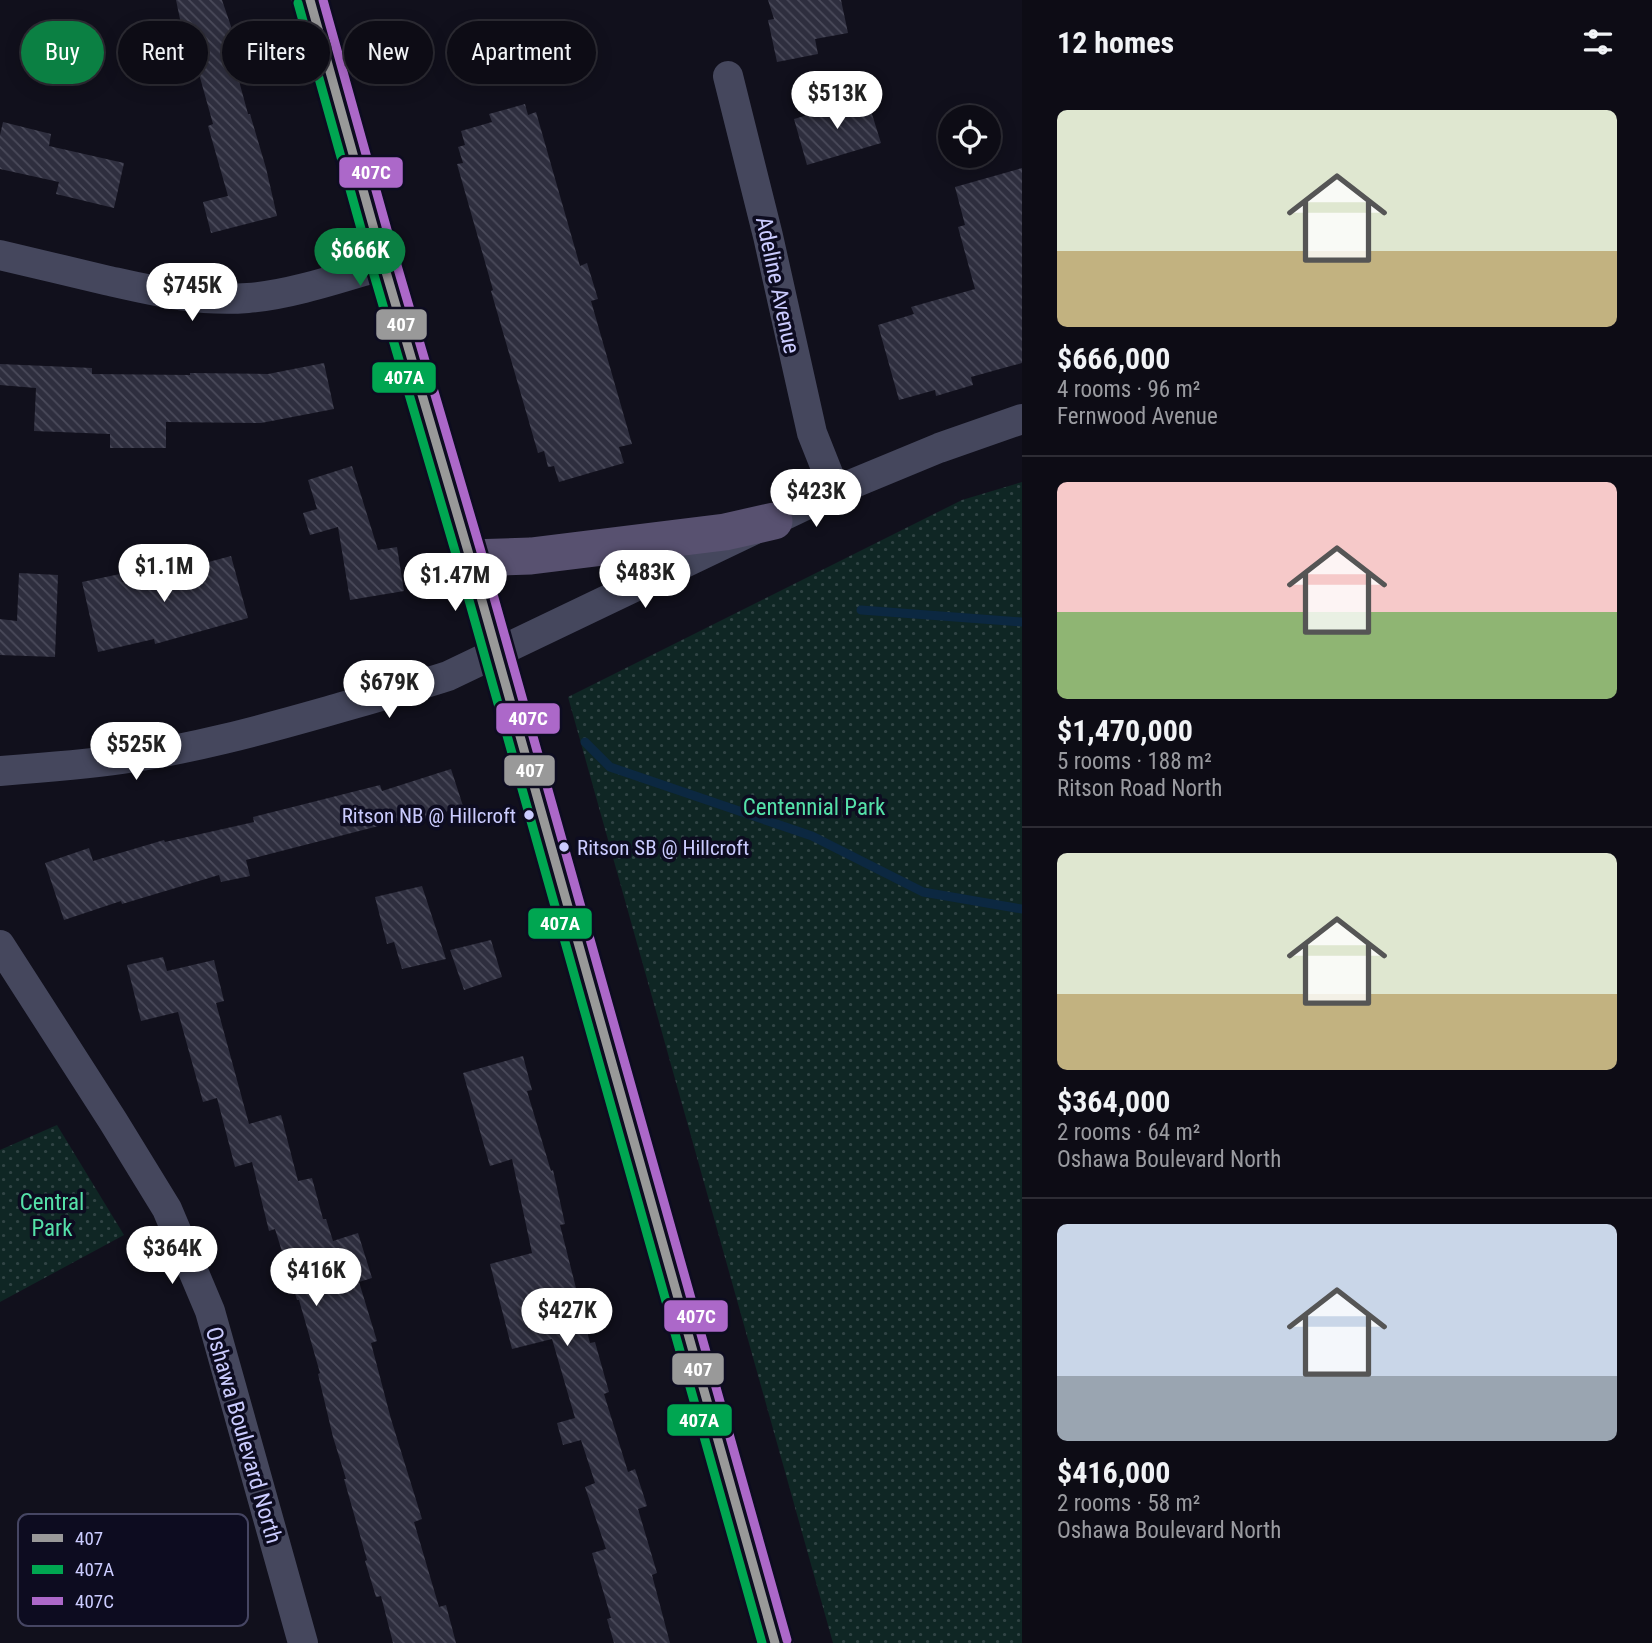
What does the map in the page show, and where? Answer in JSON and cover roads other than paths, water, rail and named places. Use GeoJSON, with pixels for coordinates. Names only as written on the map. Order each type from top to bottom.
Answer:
{"type":"FeatureCollection","features":[{"type":"Feature","properties":{"kind":"main road"},"geometry":{"type":"LineString","coordinates":[[310,0],[775,1643]]}},
{"type":"Feature","properties":{"kind":"main road"},"geometry":{"type":"LineString","coordinates":[[470,558],[531,556],[725,532],[774,521]]}},
{"type":"Feature","properties":{"kind":"street","name":"Adeline Avenue"},"geometry":{"type":"LineString","coordinates":[[728,76],[768,236],[812,433],[835,491]]}},
{"type":"Feature","properties":{"kind":"street"},"geometry":{"type":"LineString","coordinates":[[0,255],[178,296],[214,299],[250,298],[287,291],[384,265]]}},
{"type":"Feature","properties":{"kind":"street"},"geometry":{"type":"LineString","coordinates":[[0,771],[123,759],[211,742],[448,676],[835,491],[939,448],[1022,419]]}},
{"type":"Feature","properties":{"kind":"street","name":"Oshawa Boulevard North"},"geometry":{"type":"LineString","coordinates":[[0,945],[167,1209],[210,1311],[303,1643]]}},
{"type":"Feature","properties":{"kind":"waterway"},"geometry":{"type":"LineString","coordinates":[[861,610],[1022,622]]}},
{"type":"Feature","properties":{"kind":"waterway"},"geometry":{"type":"LineString","coordinates":[[585,742],[610,767],[812,836],[923,892],[1022,909]]}},
{"type":"Feature","properties":{"kind":"place","name":"Ritson NB @ Hillcroft"},"geometry":{"type":"Point","coordinates":[529,815]}},
{"type":"Feature","properties":{"kind":"place","name":"Ritson SB @ Hillcroft"},"geometry":{"type":"Point","coordinates":[564,847]}},
{"type":"Feature","properties":{"kind":"park label","name":"Centennial Park"},"geometry":{"type":"Point","coordinates":[814,807]}},
{"type":"Feature","properties":{"kind":"park label","name":"Central Park"},"geometry":{"type":"Point","coordinates":[52,1215]}}]}
